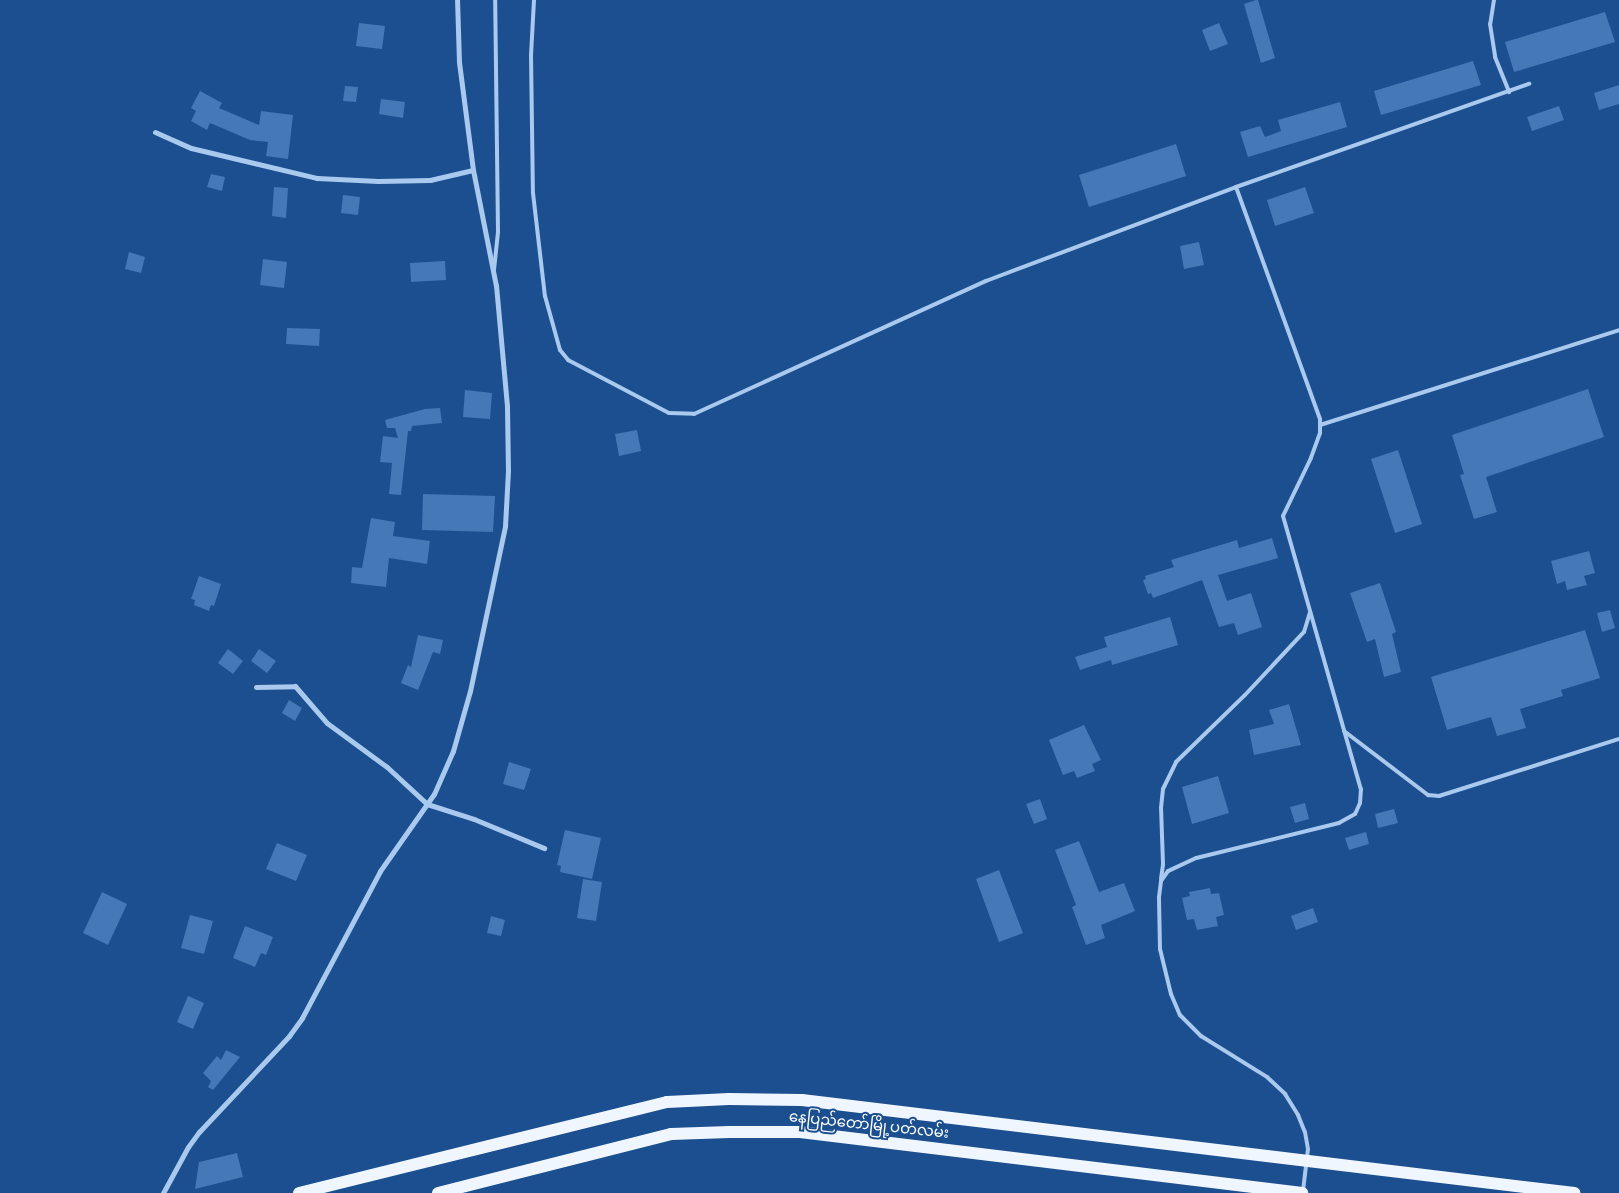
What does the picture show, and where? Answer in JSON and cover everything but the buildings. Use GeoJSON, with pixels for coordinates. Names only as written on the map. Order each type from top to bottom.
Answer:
{"type":"FeatureCollection","features":[{"type":"Feature","properties":{"kind":"main road"},"geometry":{"type":"LineString","coordinates":[[299,1193],[667,1102],[729,1099],[802,1100],[1574,1193]]}},
{"type":"Feature","properties":{"kind":"main road","name":"နေပြည်တော်မြို့ပတ်လမ်း"},"geometry":{"type":"LineString","coordinates":[[438,1193],[458,1190],[671,1134],[800,1132],[1302,1193]]}},
{"type":"Feature","properties":{"kind":"street"},"geometry":{"type":"LineString","coordinates":[[163,1193],[188,1147],[199,1132],[283,1043],[302,1018],[380,871],[434,794],[453,751],[470,691],[506,526],[508,471],[507,406],[493,274],[473,170],[459,62],[457,0]]}},
{"type":"Feature","properties":{"kind":"street"},"geometry":{"type":"LineString","coordinates":[[155,132],[191,148],[317,178],[378,181],[430,180],[473,170]]}},
{"type":"Feature","properties":{"kind":"street"},"geometry":{"type":"LineString","coordinates":[[256,687],[294,686],[327,723],[387,767],[427,804],[474,819],[544,848]]}},
{"type":"Feature","properties":{"kind":"lane"},"geometry":{"type":"LineString","coordinates":[[493,274],[498,232],[495,0]]}},
{"type":"Feature","properties":{"kind":"lane"},"geometry":{"type":"LineString","coordinates":[[534,0],[531,55],[533,193],[545,296],[560,350],[568,360],[669,413],[694,414],[986,281],[1236,187],[1529,84]]}},
{"type":"Feature","properties":{"kind":"lane"},"geometry":{"type":"LineString","coordinates":[[1494,0],[1490,24],[1495,57],[1509,92]]}},
{"type":"Feature","properties":{"kind":"lane"},"geometry":{"type":"LineString","coordinates":[[1161,881],[1168,871],[1196,858],[1339,823],[1355,814],[1360,803],[1361,789],[1283,516],[1311,458],[1320,433],[1320,425],[1236,187]]}},
{"type":"Feature","properties":{"kind":"lane"},"geometry":{"type":"LineString","coordinates":[[1320,425],[1619,330]]}},
{"type":"Feature","properties":{"kind":"lane"},"geometry":{"type":"LineString","coordinates":[[1302,1193],[1308,1149],[1305,1132],[1298,1115],[1285,1094],[1268,1077],[1201,1036],[1180,1015],[1171,994],[1160,949],[1158,898],[1163,864],[1161,808],[1163,789],[1176,762],[1245,696],[1304,632],[1310,612]]}},
{"type":"Feature","properties":{"kind":"lane"},"geometry":{"type":"LineString","coordinates":[[1344,731],[1428,794],[1439,796],[1619,739]]}}]}
